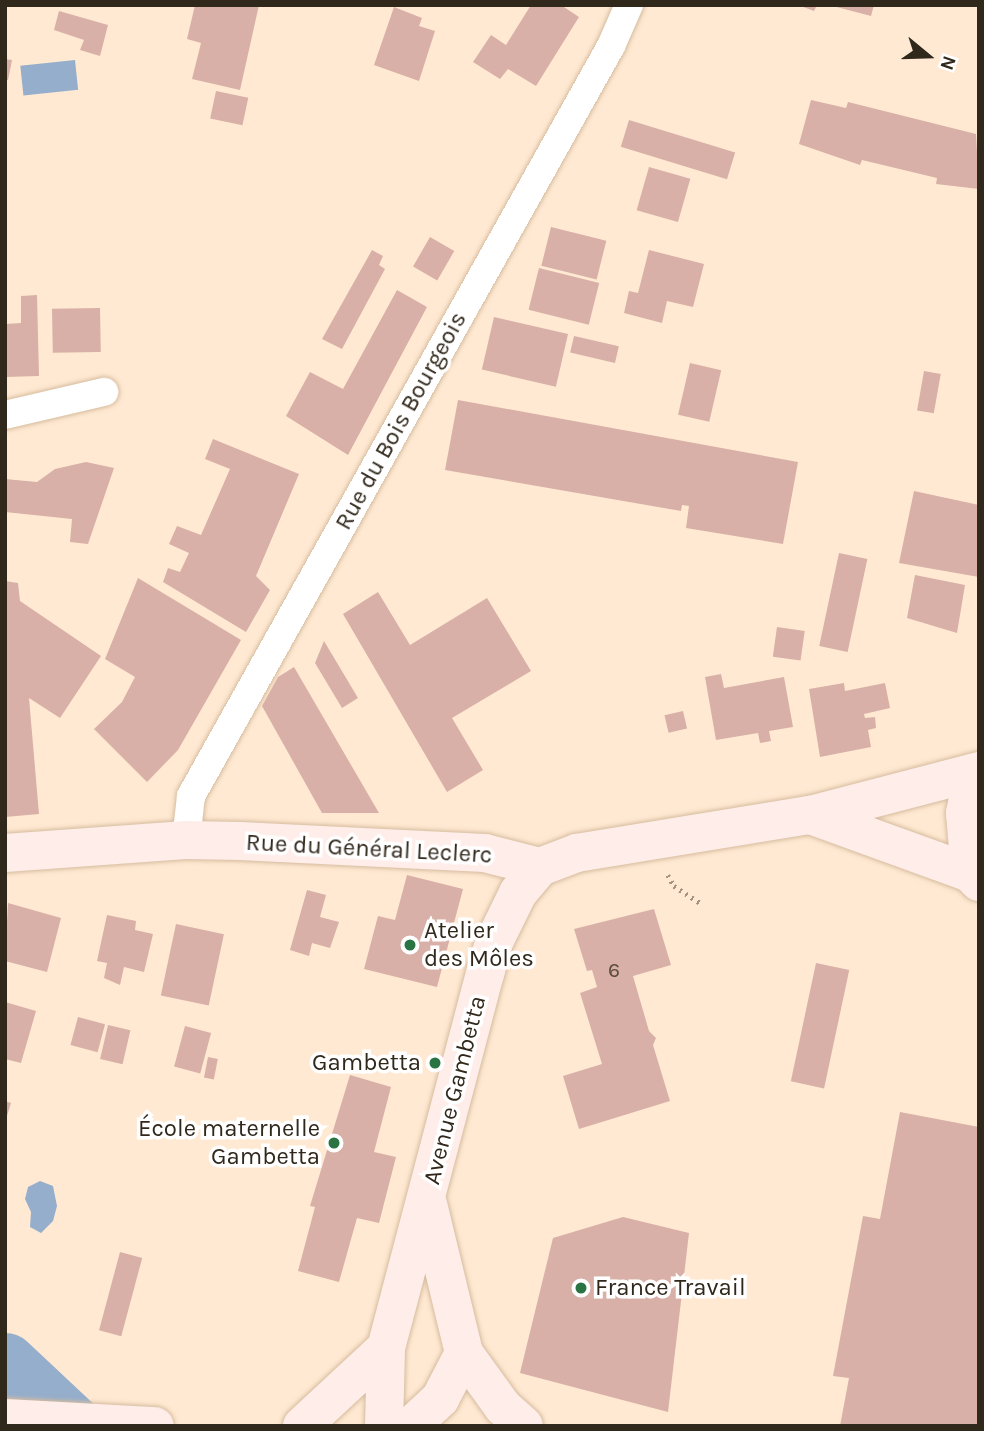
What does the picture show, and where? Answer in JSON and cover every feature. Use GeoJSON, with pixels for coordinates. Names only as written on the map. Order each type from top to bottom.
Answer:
{"type":"FeatureCollection","features":[{"type":"Feature","properties":{"kind":"street","name":"Rue du Bois Bourgeois"},"geometry":{"type":"LineString","coordinates":[[186,840],[191,796],[604,58],[629,5]]}},
{"type":"Feature","properties":{"kind":"street"},"geometry":{"type":"LineString","coordinates":[[5,415],[104,392]]}},
{"type":"Feature","properties":{"kind":"street"},"geometry":{"type":"LineString","coordinates":[[810,814],[974,877],[964,813],[977,774]]}},
{"type":"Feature","properties":{"kind":"street"},"geometry":{"type":"LineString","coordinates":[[540,867],[577,853],[810,814],[977,774]]}},
{"type":"Feature","properties":{"kind":"street","name":"Rue du Général Leclerc"},"geometry":{"type":"LineString","coordinates":[[5,853],[186,840],[485,853],[540,867]]}},
{"type":"Feature","properties":{"kind":"street","name":"Avenue Gambetta"},"geometry":{"type":"LineString","coordinates":[[384,1426],[386,1348],[494,942],[518,893],[540,867]]}},
{"type":"Feature","properties":{"kind":"street","name":"Avenue Gambetta"},"geometry":{"type":"LineString","coordinates":[[427,1202],[464,1353],[503,1406],[524,1426]]}},
{"type":"Feature","properties":{"kind":"street"},"geometry":{"type":"LineString","coordinates":[[302,1426],[386,1348]]}},
{"type":"Feature","properties":{"kind":"street"},"geometry":{"type":"LineString","coordinates":[[411,1426],[440,1399],[464,1353]]}},
{"type":"Feature","properties":{"kind":"street"},"geometry":{"type":"LineString","coordinates":[[6,1418],[141,1425]]}},
{"type":"Feature","properties":{"kind":"water"},"geometry":{"type":"Polygon","coordinates":[[[75,60],[78,90],[23,96],[20,66],[75,60]]]}},
{"type":"Feature","properties":{"kind":"water"},"geometry":{"type":"Polygon","coordinates":[[[40,1181],[53,1186],[57,1206],[53,1221],[41,1233],[30,1227],[31,1212],[25,1199],[28,1187],[40,1181]]]}},
{"type":"Feature","properties":{"kind":"building"},"geometry":{"type":"Polygon","coordinates":[[[195,5],[259,5],[240,90],[192,79],[201,43],[187,39],[195,5]]]}},
{"type":"Feature","properties":{"kind":"building"},"geometry":{"type":"Polygon","coordinates":[[[531,5],[561,5],[579,17],[536,86],[508,69],[500,79],[473,62],[491,35],[506,45],[531,5]]]}},
{"type":"Feature","properties":{"kind":"building"},"geometry":{"type":"Polygon","coordinates":[[[798,5],[817,5],[814,11],[798,5]]]}},
{"type":"Feature","properties":{"kind":"building"},"geometry":{"type":"Polygon","coordinates":[[[829,5],[874,5],[871,16],[829,5]]]}},
{"type":"Feature","properties":{"kind":"building"},"geometry":{"type":"Polygon","coordinates":[[[394,7],[422,18],[419,26],[435,31],[419,81],[374,65],[394,7]]]}},
{"type":"Feature","properties":{"kind":"building"},"geometry":{"type":"Polygon","coordinates":[[[59,11],[108,25],[100,56],[80,50],[84,40],[54,30],[59,11]]]}},
{"type":"Feature","properties":{"kind":"building"},"geometry":{"type":"Polygon","coordinates":[[[5,59],[12,60],[8,80],[5,80],[5,59]]]}},
{"type":"Feature","properties":{"kind":"building"},"geometry":{"type":"Polygon","coordinates":[[[216,91],[248,98],[242,125],[210,118],[216,91]]]}},
{"type":"Feature","properties":{"kind":"building"},"geometry":{"type":"Polygon","coordinates":[[[811,100],[846,108],[848,102],[976,134],[979,189],[936,184],[937,178],[862,160],[860,165],[799,144],[811,100]]]}},
{"type":"Feature","properties":{"kind":"building"},"geometry":{"type":"Polygon","coordinates":[[[629,120],[735,152],[727,179],[621,147],[629,120]]]}},
{"type":"Feature","properties":{"kind":"building"},"geometry":{"type":"Polygon","coordinates":[[[649,167],[690,179],[678,222],[637,210],[649,167]]]}},
{"type":"Feature","properties":{"kind":"building"},"geometry":{"type":"Polygon","coordinates":[[[551,227],[606,241],[597,280],[541,266],[551,227]]]}},
{"type":"Feature","properties":{"kind":"building"},"geometry":{"type":"Polygon","coordinates":[[[430,237],[454,251],[437,280],[413,266],[430,237]]]}},
{"type":"Feature","properties":{"kind":"building"},"geometry":{"type":"Polygon","coordinates":[[[372,250],[383,256],[379,265],[385,269],[342,349],[322,339],[372,250]]]}},
{"type":"Feature","properties":{"kind":"building"},"geometry":{"type":"Polygon","coordinates":[[[649,250],[704,264],[693,307],[667,301],[662,323],[624,313],[629,291],[638,293],[649,250]]]}},
{"type":"Feature","properties":{"kind":"building"},"geometry":{"type":"Polygon","coordinates":[[[539,268],[599,283],[589,325],[529,310],[539,268]]]}},
{"type":"Feature","properties":{"kind":"building"},"geometry":{"type":"Polygon","coordinates":[[[397,290],[427,307],[348,455],[286,416],[310,372],[343,389],[397,290]]]}},
{"type":"Feature","properties":{"kind":"building"},"geometry":{"type":"Polygon","coordinates":[[[37,295],[39,376],[5,377],[5,324],[21,323],[21,296],[37,295]]]}},
{"type":"Feature","properties":{"kind":"building"},"geometry":{"type":"Polygon","coordinates":[[[100,308],[101,352],[53,353],[52,309],[100,308]]]}},
{"type":"Feature","properties":{"kind":"building"},"geometry":{"type":"Polygon","coordinates":[[[494,317],[568,334],[556,387],[482,370],[494,317]]]}},
{"type":"Feature","properties":{"kind":"building"},"geometry":{"type":"Polygon","coordinates":[[[574,336],[619,346],[615,363],[570,353],[574,336]]]}},
{"type":"Feature","properties":{"kind":"building"},"geometry":{"type":"Polygon","coordinates":[[[690,363],[721,370],[709,422],[678,415],[690,363]]]}},
{"type":"Feature","properties":{"kind":"building"},"geometry":{"type":"Polygon","coordinates":[[[924,371],[941,374],[934,413],[917,410],[924,371]]]}},
{"type":"Feature","properties":{"kind":"building"},"geometry":{"type":"Polygon","coordinates":[[[458,400],[798,462],[783,544],[686,528],[689,506],[682,505],[681,511],[445,470],[458,400]]]}},
{"type":"Feature","properties":{"kind":"building"},"geometry":{"type":"Polygon","coordinates":[[[213,439],[299,474],[256,576],[270,590],[246,632],[163,582],[168,568],[180,572],[189,553],[169,544],[177,526],[201,535],[230,469],[205,459],[213,439]]]}},
{"type":"Feature","properties":{"kind":"building"},"geometry":{"type":"Polygon","coordinates":[[[86,462],[114,468],[88,544],[70,542],[72,519],[5,512],[5,479],[37,482],[55,469],[86,462]]]}},
{"type":"Feature","properties":{"kind":"building"},"geometry":{"type":"Polygon","coordinates":[[[914,491],[979,505],[979,577],[899,563],[914,491]]]}},
{"type":"Feature","properties":{"kind":"building"},"geometry":{"type":"Polygon","coordinates":[[[839,553],[867,559],[848,652],[819,646],[839,553]]]}},
{"type":"Feature","properties":{"kind":"building"},"geometry":{"type":"Polygon","coordinates":[[[915,575],[965,585],[957,633],[907,618],[915,575]]]}},
{"type":"Feature","properties":{"kind":"building"},"geometry":{"type":"Polygon","coordinates":[[[138,578],[241,640],[178,750],[147,782],[94,729],[122,702],[135,677],[105,659],[138,578]]]}},
{"type":"Feature","properties":{"kind":"building"},"geometry":{"type":"Polygon","coordinates":[[[5,581],[18,583],[20,601],[101,656],[60,718],[29,698],[39,814],[5,817],[5,581]]]}},
{"type":"Feature","properties":{"kind":"building"},"geometry":{"type":"Polygon","coordinates":[[[378,592],[410,645],[487,598],[531,671],[452,718],[483,770],[447,792],[343,614],[378,592]]]}},
{"type":"Feature","properties":{"kind":"building"},"geometry":{"type":"Polygon","coordinates":[[[777,627],[805,631],[801,661],[773,657],[777,627]]]}},
{"type":"Feature","properties":{"kind":"building"},"geometry":{"type":"Polygon","coordinates":[[[324,641],[358,698],[342,708],[315,663],[324,641]]]}},
{"type":"Feature","properties":{"kind":"building"},"geometry":{"type":"Polygon","coordinates":[[[294,667],[379,813],[322,813],[262,706],[278,677],[294,667]]]}},
{"type":"Feature","properties":{"kind":"building"},"geometry":{"type":"Polygon","coordinates":[[[721,674],[724,688],[784,677],[793,727],[769,731],[771,741],[760,743],[758,733],[716,740],[705,677],[721,674]]]}},
{"type":"Feature","properties":{"kind":"building"},"geometry":{"type":"Polygon","coordinates":[[[844,683],[845,691],[885,683],[890,708],[864,714],[865,718],[875,717],[876,728],[868,730],[871,747],[820,757],[809,689],[844,683]]]}},
{"type":"Feature","properties":{"kind":"building"},"geometry":{"type":"Polygon","coordinates":[[[683,711],[687,729],[669,733],[664,715],[683,711]]]}},
{"type":"Feature","properties":{"kind":"building","name":"Atelier des Môles"},"geometry":{"type":"Polygon","coordinates":[[[407,875],[463,889],[437,987],[364,969],[378,916],[395,920],[407,875]]]}},
{"type":"Feature","properties":{"kind":"building"},"geometry":{"type":"Polygon","coordinates":[[[307,890],[326,895],[320,917],[339,922],[330,948],[312,943],[309,956],[290,950],[307,890]]]}},
{"type":"Feature","properties":{"kind":"building"},"geometry":{"type":"Polygon","coordinates":[[[8,903],[61,918],[47,972],[5,961],[8,903]]]}},
{"type":"Feature","properties":{"kind":"building"},"geometry":{"type":"Polygon","coordinates":[[[654,909],[671,965],[633,976],[649,1031],[656,1038],[653,1045],[670,1101],[579,1129],[563,1076],[602,1064],[580,993],[597,987],[592,970],[587,971],[574,929],[654,909]]]}},
{"type":"Feature","properties":{"kind":"building"},"geometry":{"type":"Polygon","coordinates":[[[107,915],[136,921],[135,930],[153,934],[144,972],[124,967],[120,985],[104,978],[107,963],[97,961],[107,915]]]}},
{"type":"Feature","properties":{"kind":"building"},"geometry":{"type":"Polygon","coordinates":[[[176,924],[224,934],[209,1006],[161,995],[176,924]]]}},
{"type":"Feature","properties":{"kind":"building"},"geometry":{"type":"Polygon","coordinates":[[[816,963],[849,970],[824,1088],[791,1081],[816,963]]]}},
{"type":"Feature","properties":{"kind":"building"},"geometry":{"type":"Polygon","coordinates":[[[5,1002],[36,1011],[21,1063],[5,1059],[5,1002]]]}},
{"type":"Feature","properties":{"kind":"building"},"geometry":{"type":"Polygon","coordinates":[[[78,1017],[105,1024],[98,1052],[70,1045],[78,1017]]]}},
{"type":"Feature","properties":{"kind":"building"},"geometry":{"type":"Polygon","coordinates":[[[108,1025],[130,1030],[123,1064],[100,1059],[108,1025]]]}},
{"type":"Feature","properties":{"kind":"building"},"geometry":{"type":"Polygon","coordinates":[[[185,1026],[211,1033],[200,1074],[174,1067],[185,1026]]]}},
{"type":"Feature","properties":{"kind":"building"},"geometry":{"type":"Polygon","coordinates":[[[208,1057],[218,1059],[214,1080],[204,1078],[208,1057]]]}},
{"type":"Feature","properties":{"kind":"building"},"geometry":{"type":"Polygon","coordinates":[[[350,1075],[391,1087],[374,1152],[396,1157],[379,1223],[357,1218],[339,1282],[298,1271],[315,1207],[310,1206],[350,1075]]]}},
{"type":"Feature","properties":{"kind":"building"},"geometry":{"type":"Polygon","coordinates":[[[5,1101],[11,1103],[6,1119],[5,1119],[5,1101]]]}},
{"type":"Feature","properties":{"kind":"building"},"geometry":{"type":"Polygon","coordinates":[[[900,1112],[979,1127],[979,1426],[840,1426],[849,1378],[833,1376],[863,1216],[880,1219],[900,1112]]]}},
{"type":"Feature","properties":{"kind":"building"},"geometry":{"type":"Polygon","coordinates":[[[623,1217],[689,1233],[668,1412],[520,1373],[553,1238],[623,1217]]]}},
{"type":"Feature","properties":{"kind":"building"},"geometry":{"type":"Polygon","coordinates":[[[120,1252],[142,1258],[121,1336],[99,1330],[120,1252]]]}},
{"type":"Feature","properties":{"kind":"waterway"},"geometry":{"type":"LineString","coordinates":[[5,1364],[71,1426]]}},
{"type":"Feature","properties":{"kind":"place","name":"Atelier des Môles"},"geometry":{"type":"Point","coordinates":[410,945]}},
{"type":"Feature","properties":{"kind":"place","name":"Gambetta"},"geometry":{"type":"Point","coordinates":[435,1063]}},
{"type":"Feature","properties":{"kind":"place","name":"École maternelle Gambetta"},"geometry":{"type":"Point","coordinates":[334,1143]}},
{"type":"Feature","properties":{"kind":"place","name":"France Travail"},"geometry":{"type":"Point","coordinates":[581,1288]}}]}
